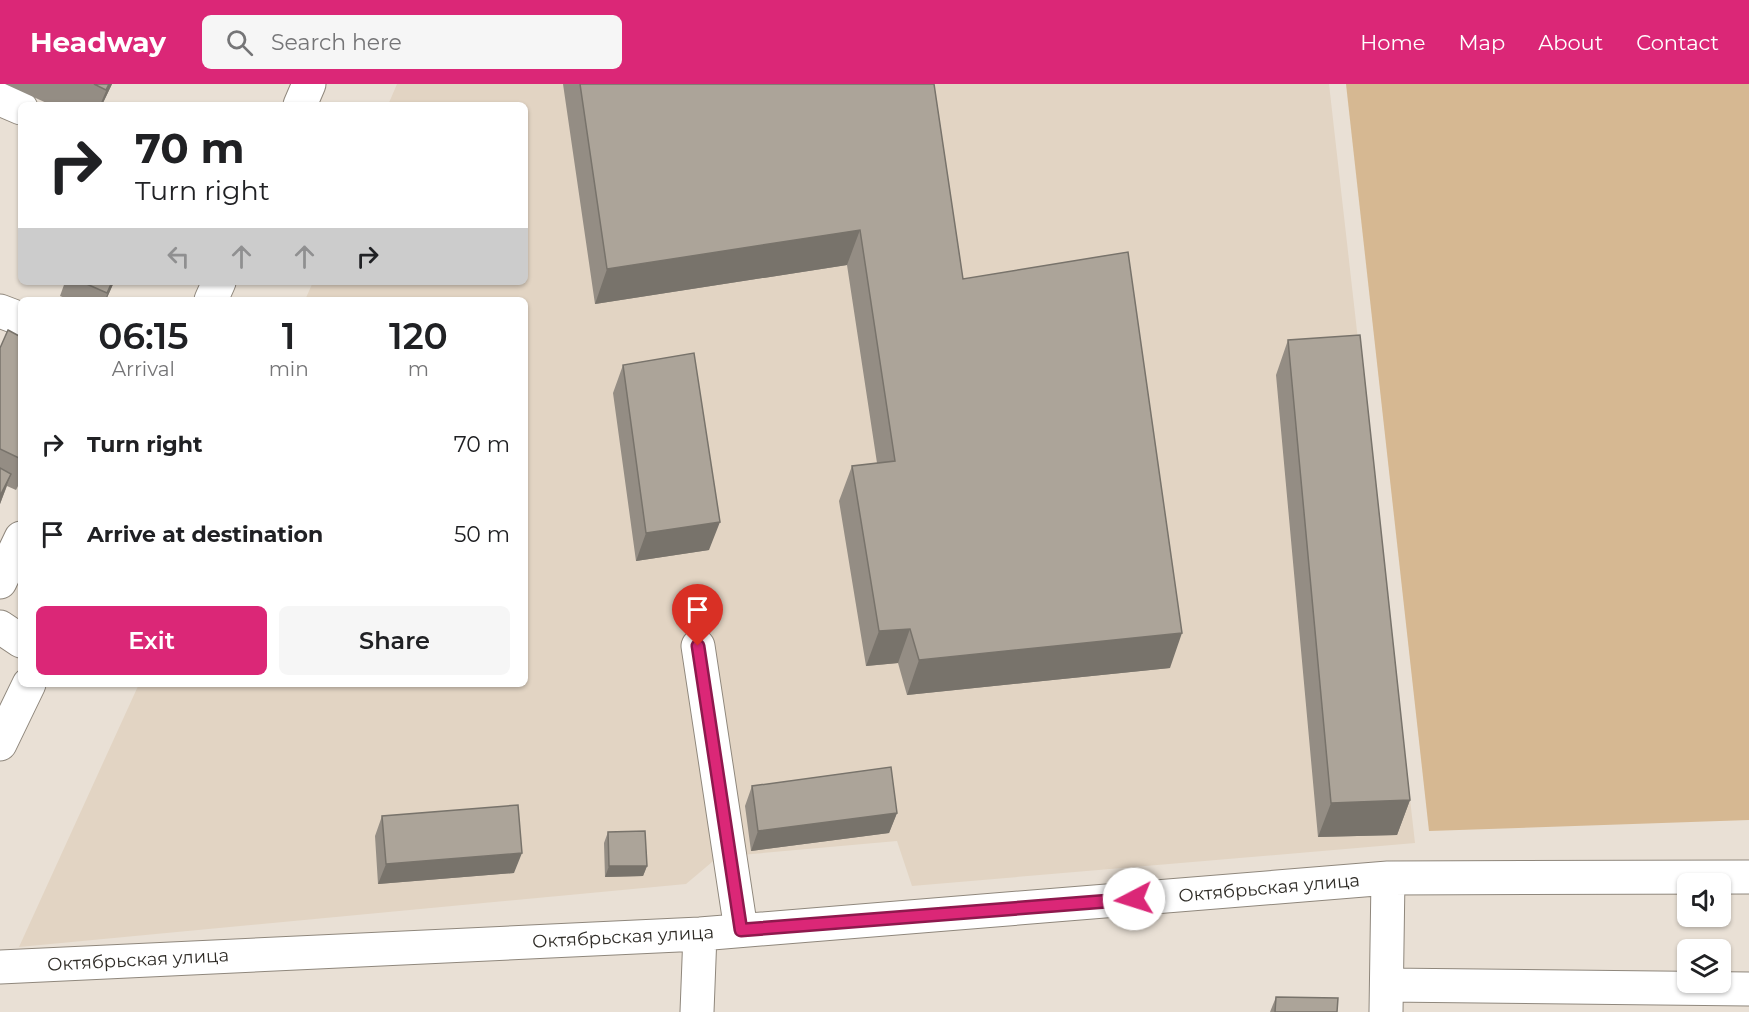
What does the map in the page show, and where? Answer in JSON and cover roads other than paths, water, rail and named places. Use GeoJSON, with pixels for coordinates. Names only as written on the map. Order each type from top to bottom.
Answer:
{"type":"FeatureCollection","features":[{"type":"Feature","properties":{"kind":"street"},"geometry":{"type":"LineString","coordinates":[[301,102],[309,84]]}},
{"type":"Feature","properties":{"kind":"street"},"geometry":{"type":"LineString","coordinates":[[0,99],[18,107]]}},
{"type":"Feature","properties":{"kind":"street"},"geometry":{"type":"LineString","coordinates":[[0,311],[18,318]]}},
{"type":"Feature","properties":{"kind":"street"},"geometry":{"type":"LineString","coordinates":[[0,582],[18,544]]}},
{"type":"Feature","properties":{"kind":"street"},"geometry":{"type":"LineString","coordinates":[[0,627],[18,639]]}},
{"type":"Feature","properties":{"kind":"street"},"geometry":{"type":"LineString","coordinates":[[698,646],[741,930]]}},
{"type":"Feature","properties":{"kind":"street"},"geometry":{"type":"LineString","coordinates":[[0,744],[28,687]]}},
{"type":"Feature","properties":{"kind":"street","name":"Октябрьская улица"},"geometry":{"type":"LineString","coordinates":[[0,967],[700,934],[1388,879],[1749,877]]}},
{"type":"Feature","properties":{"kind":"street"},"geometry":{"type":"LineString","coordinates":[[1388,879],[1386,999],[1749,989]]}},
{"type":"Feature","properties":{"kind":"street"},"geometry":{"type":"LineString","coordinates":[[698,1012],[700,934]]}}]}
